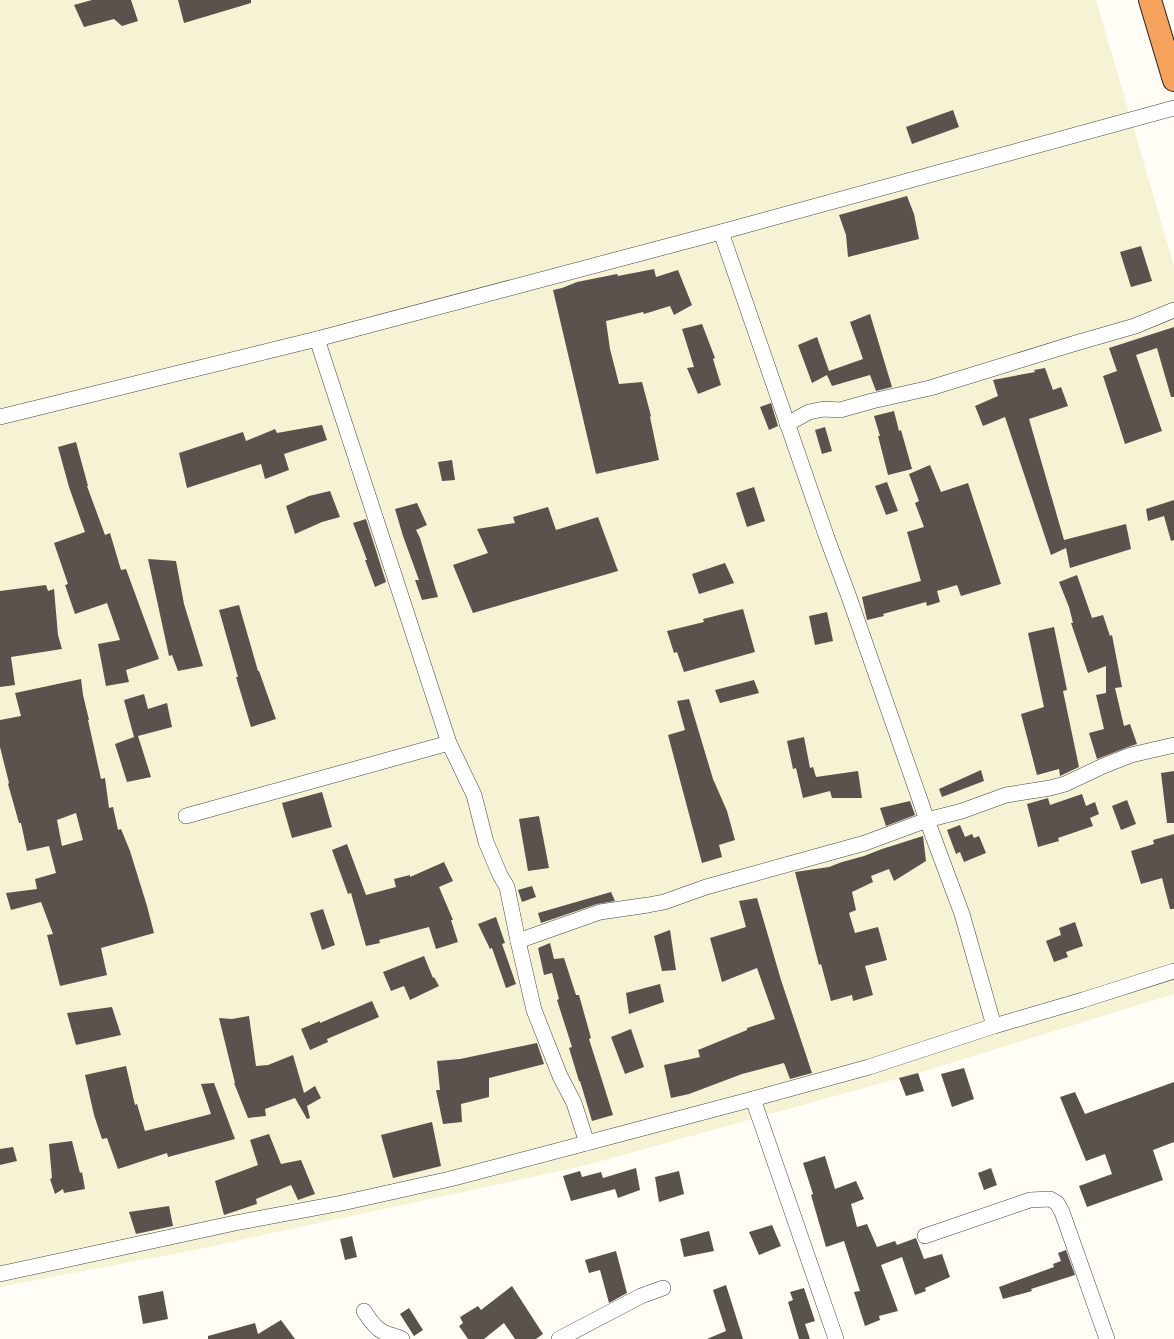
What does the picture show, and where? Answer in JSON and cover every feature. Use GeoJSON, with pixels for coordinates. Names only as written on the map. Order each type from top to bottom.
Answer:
{"type":"FeatureCollection","features":[{"type":"Feature","properties":{"kind":"highway"},"geometry":{"type":"LineString","coordinates":[[1150,0],[1174,80]]}},
{"type":"Feature","properties":{"kind":"street"},"geometry":{"type":"LineString","coordinates":[[0,417],[317,338],[721,232],[1174,108]]}},
{"type":"Feature","properties":{"kind":"street"},"geometry":{"type":"LineString","coordinates":[[721,232],[787,424],[927,820],[962,914],[994,1026]]}},
{"type":"Feature","properties":{"kind":"street"},"geometry":{"type":"LineString","coordinates":[[787,424],[809,412],[840,410],[938,385],[1135,326],[1174,310]]}},
{"type":"Feature","properties":{"kind":"street"},"geometry":{"type":"LineString","coordinates":[[317,338],[449,743],[474,795],[486,842],[506,887],[534,1010],[560,1076],[574,1103],[587,1143]]}},
{"type":"Feature","properties":{"kind":"street"},"geometry":{"type":"LineString","coordinates":[[186,816],[449,743]]}},
{"type":"Feature","properties":{"kind":"street"},"geometry":{"type":"LineString","coordinates":[[518,941],[600,912],[648,906],[664,902],[706,886],[865,842],[927,820],[962,811],[1006,795],[1065,784],[1131,755],[1174,745]]}},
{"type":"Feature","properties":{"kind":"street"},"geometry":{"type":"LineString","coordinates":[[0,1274],[235,1223],[342,1203],[442,1181],[869,1067],[994,1026],[1174,971]]}},
{"type":"Feature","properties":{"kind":"street"},"geometry":{"type":"LineString","coordinates":[[753,1099],[836,1339]]}},
{"type":"Feature","properties":{"kind":"street"},"geometry":{"type":"LineString","coordinates":[[926,1236],[1030,1200],[1050,1198],[1057,1203],[1062,1212],[1103,1338]]}},
{"type":"Feature","properties":{"kind":"street"},"geometry":{"type":"LineString","coordinates":[[559,1339],[641,1296],[663,1288]]}},
{"type":"Feature","properties":{"kind":"street"},"geometry":{"type":"LineString","coordinates":[[364,1311],[376,1327],[402,1339]]}},
{"type":"Feature","properties":{"kind":"shaded area"},"geometry":{"type":"Polygon","coordinates":[[[0,0],[1096,0],[1174,266],[1174,994],[918,1073],[583,1166],[199,1249],[0,1287],[0,0]]]}},
{"type":"Feature","properties":{"kind":"building"},"geometry":{"type":"Polygon","coordinates":[[[92,0],[131,0],[138,21],[122,26],[114,19],[84,27],[74,5],[92,0]]]}},
{"type":"Feature","properties":{"kind":"building"},"geometry":{"type":"Polygon","coordinates":[[[178,0],[251,0],[251,3],[184,23],[178,0]]]}},
{"type":"Feature","properties":{"kind":"building"},"geometry":{"type":"Polygon","coordinates":[[[953,110],[959,127],[912,144],[906,127],[953,110]]]}},
{"type":"Feature","properties":{"kind":"building"},"geometry":{"type":"Polygon","coordinates":[[[907,196],[914,214],[919,239],[848,257],[846,235],[839,215],[907,196]]]}},
{"type":"Feature","properties":{"kind":"building"},"geometry":{"type":"Polygon","coordinates":[[[1141,246],[1152,281],[1131,287],[1120,252],[1141,246]]]}},
{"type":"Feature","properties":{"kind":"building"},"geometry":{"type":"Polygon","coordinates":[[[654,269],[656,277],[678,270],[692,305],[674,315],[670,306],[644,314],[643,312],[606,321],[610,349],[619,384],[642,382],[651,416],[659,460],[596,474],[553,290],[577,282],[617,274],[618,276],[654,269]]]}},
{"type":"Feature","properties":{"kind":"building"},"geometry":{"type":"Polygon","coordinates":[[[870,314],[892,387],[876,391],[870,375],[832,386],[827,375],[812,383],[798,345],[817,337],[829,371],[863,359],[850,322],[870,314]]]}},
{"type":"Feature","properties":{"kind":"building"},"geometry":{"type":"Polygon","coordinates":[[[702,324],[715,358],[713,359],[721,385],[698,394],[687,368],[694,367],[682,329],[702,324]]]}},
{"type":"Feature","properties":{"kind":"building"},"geometry":{"type":"Polygon","coordinates":[[[1174,327],[1174,397],[1171,397],[1157,348],[1136,355],[1162,431],[1125,444],[1103,376],[1117,371],[1109,348],[1174,327]]]}},
{"type":"Feature","properties":{"kind":"building"},"geometry":{"type":"Polygon","coordinates":[[[1045,368],[1053,390],[1061,387],[1068,406],[1029,419],[1064,540],[1126,524],[1131,549],[1070,568],[1066,548],[1051,555],[1005,417],[983,426],[975,406],[998,396],[993,380],[1035,372],[1034,370],[1045,368]]]}},
{"type":"Feature","properties":{"kind":"building"},"geometry":{"type":"Polygon","coordinates":[[[771,403],[778,426],[769,430],[760,407],[771,403]]]}},
{"type":"Feature","properties":{"kind":"building"},"geometry":{"type":"Polygon","coordinates":[[[894,411],[912,469],[888,475],[878,436],[880,436],[874,416],[894,411]]]}},
{"type":"Feature","properties":{"kind":"building"},"geometry":{"type":"Polygon","coordinates":[[[322,425],[327,440],[284,454],[289,470],[265,479],[261,464],[187,488],[179,453],[243,432],[246,441],[275,429],[277,433],[322,425]]]}},
{"type":"Feature","properties":{"kind":"building"},"geometry":{"type":"Polygon","coordinates":[[[825,427],[832,451],[822,454],[815,430],[825,427]]]}},
{"type":"Feature","properties":{"kind":"building"},"geometry":{"type":"Polygon","coordinates":[[[76,442],[87,486],[105,535],[110,533],[121,570],[126,569],[159,659],[126,670],[129,682],[106,686],[98,644],[120,640],[107,603],[75,614],[65,585],[68,584],[54,543],[85,532],[69,487],[58,447],[76,442]]]}},
{"type":"Feature","properties":{"kind":"building"},"geometry":{"type":"Polygon","coordinates":[[[452,460],[455,480],[442,481],[438,462],[452,460]]]}},
{"type":"Feature","properties":{"kind":"building"},"geometry":{"type":"Polygon","coordinates":[[[930,465],[941,492],[968,483],[1001,584],[961,596],[957,585],[937,591],[940,602],[927,606],[926,602],[867,620],[862,597],[921,581],[907,532],[924,527],[915,503],[919,501],[909,474],[930,465]]]}},
{"type":"Feature","properties":{"kind":"building"},"geometry":{"type":"Polygon","coordinates":[[[887,482],[898,511],[886,515],[875,486],[887,482]]]}},
{"type":"Feature","properties":{"kind":"building"},"geometry":{"type":"Polygon","coordinates":[[[754,487],[765,521],[747,527],[736,493],[754,487]]]}},
{"type":"Feature","properties":{"kind":"building"},"geometry":{"type":"Polygon","coordinates":[[[330,491],[340,517],[322,522],[295,534],[286,506],[309,496],[330,491]]]}},
{"type":"Feature","properties":{"kind":"building"},"geometry":{"type":"Polygon","coordinates":[[[1174,500],[1174,540],[1171,541],[1164,516],[1148,521],[1146,509],[1174,500]]]}},
{"type":"Feature","properties":{"kind":"building"},"geometry":{"type":"Polygon","coordinates":[[[417,503],[427,525],[416,530],[420,538],[438,597],[422,600],[415,580],[419,580],[395,509],[417,503]]]}},
{"type":"Feature","properties":{"kind":"building"},"geometry":{"type":"Polygon","coordinates":[[[548,507],[556,530],[598,517],[618,571],[473,613],[453,565],[488,553],[477,529],[515,523],[513,517],[548,507]]]}},
{"type":"Feature","properties":{"kind":"building"},"geometry":{"type":"Polygon","coordinates":[[[366,519],[386,582],[375,587],[365,560],[367,560],[353,523],[366,519]]]}},
{"type":"Feature","properties":{"kind":"building"},"geometry":{"type":"Polygon","coordinates":[[[148,559],[176,561],[184,604],[203,666],[178,671],[172,655],[169,656],[148,559]]]}},
{"type":"Feature","properties":{"kind":"building"},"geometry":{"type":"Polygon","coordinates":[[[725,563],[734,583],[699,594],[692,574],[725,563]]]}},
{"type":"Feature","properties":{"kind":"building"},"geometry":{"type":"Polygon","coordinates":[[[1077,575],[1092,618],[1103,615],[1110,636],[1112,635],[1122,687],[1115,688],[1124,726],[1130,724],[1137,744],[1097,759],[1089,733],[1104,729],[1096,695],[1106,693],[1106,666],[1088,673],[1071,623],[1073,623],[1069,607],[1059,582],[1077,575]]]}},
{"type":"Feature","properties":{"kind":"building"},"geometry":{"type":"Polygon","coordinates":[[[46,585],[48,591],[54,589],[58,635],[62,649],[11,657],[15,685],[0,687],[0,591],[46,585]]]}},
{"type":"Feature","properties":{"kind":"building"},"geometry":{"type":"Polygon","coordinates":[[[239,605],[258,671],[276,719],[251,727],[236,677],[238,677],[219,610],[239,605]]]}},
{"type":"Feature","properties":{"kind":"building"},"geometry":{"type":"Polygon","coordinates":[[[743,609],[755,652],[684,672],[677,652],[674,653],[667,631],[704,622],[703,619],[743,609]]]}},
{"type":"Feature","properties":{"kind":"building"},"geometry":{"type":"Polygon","coordinates":[[[827,612],[833,641],[815,645],[809,616],[827,612]]]}},
{"type":"Feature","properties":{"kind":"building"},"geometry":{"type":"Polygon","coordinates":[[[1054,627],[1067,690],[1063,691],[1079,767],[1060,776],[1059,769],[1037,775],[1021,714],[1044,707],[1028,633],[1054,627]]]}},
{"type":"Feature","properties":{"kind":"building"},"geometry":{"type":"Polygon","coordinates":[[[81,679],[101,779],[105,778],[109,808],[113,807],[118,830],[121,829],[130,851],[154,933],[101,948],[107,975],[60,986],[47,935],[53,934],[41,902],[11,910],[6,893],[37,889],[35,879],[56,873],[49,846],[27,851],[21,823],[19,823],[8,784],[0,747],[0,720],[21,716],[15,693],[81,679]],[[76,813],[57,820],[62,846],[83,840],[76,813]]]}},
{"type":"Feature","properties":{"kind":"building"},"geometry":{"type":"Polygon","coordinates":[[[754,680],[759,693],[720,703],[715,690],[754,680]]]}},
{"type":"Feature","properties":{"kind":"building"},"geometry":{"type":"Polygon","coordinates":[[[144,694],[148,709],[167,703],[172,727],[138,736],[151,777],[127,782],[115,744],[134,737],[124,700],[144,694]]]}},
{"type":"Feature","properties":{"kind":"building"},"geometry":{"type":"Polygon","coordinates":[[[689,699],[713,779],[727,811],[735,840],[719,845],[722,857],[702,863],[668,735],[685,730],[677,701],[689,699]]]}},
{"type":"Feature","properties":{"kind":"building"},"geometry":{"type":"Polygon","coordinates":[[[804,737],[810,768],[813,767],[816,777],[858,771],[862,798],[832,798],[830,791],[803,798],[796,768],[793,769],[787,741],[804,737]]]}},
{"type":"Feature","properties":{"kind":"building"},"geometry":{"type":"Polygon","coordinates":[[[981,770],[984,781],[942,797],[939,789],[981,770]]]}},
{"type":"Feature","properties":{"kind":"building"},"geometry":{"type":"Polygon","coordinates":[[[1174,771],[1174,823],[1167,823],[1161,773],[1174,771]]]}},
{"type":"Feature","properties":{"kind":"building"},"geometry":{"type":"Polygon","coordinates":[[[322,792],[332,827],[292,838],[282,803],[322,792]]]}},
{"type":"Feature","properties":{"kind":"building"},"geometry":{"type":"Polygon","coordinates":[[[1082,794],[1086,806],[1095,802],[1099,814],[1090,818],[1093,826],[1058,838],[1059,841],[1038,847],[1027,804],[1048,798],[1050,805],[1082,794]]]}},
{"type":"Feature","properties":{"kind":"building"},"geometry":{"type":"Polygon","coordinates":[[[1127,800],[1136,824],[1121,830],[1112,806],[1127,800]]]}},
{"type":"Feature","properties":{"kind":"building"},"geometry":{"type":"Polygon","coordinates":[[[910,801],[915,815],[886,826],[880,808],[910,801]]]}},
{"type":"Feature","properties":{"kind":"building"},"geometry":{"type":"Polygon","coordinates":[[[539,816],[549,868],[528,871],[519,819],[539,816]]]}},
{"type":"Feature","properties":{"kind":"building"},"geometry":{"type":"Polygon","coordinates":[[[960,825],[965,837],[972,834],[974,838],[979,836],[986,853],[964,862],[960,852],[956,854],[947,830],[960,825]]]}},
{"type":"Feature","properties":{"kind":"building"},"geometry":{"type":"Polygon","coordinates":[[[1174,834],[1174,909],[1170,909],[1162,878],[1141,884],[1131,851],[1154,844],[1153,840],[1174,834]]]}},
{"type":"Feature","properties":{"kind":"building"},"geometry":{"type":"Polygon","coordinates":[[[923,836],[926,861],[894,881],[889,869],[871,876],[873,882],[852,892],[856,910],[849,913],[855,933],[878,927],[887,960],[865,966],[873,995],[853,1001],[852,995],[831,1001],[821,964],[819,965],[795,872],[829,867],[923,836]]]}},
{"type":"Feature","properties":{"kind":"building"},"geometry":{"type":"Polygon","coordinates":[[[347,844],[366,895],[396,887],[394,879],[410,875],[410,877],[444,862],[453,881],[439,887],[453,920],[451,920],[458,942],[436,949],[429,927],[379,940],[380,943],[366,946],[351,893],[348,894],[332,850],[347,844]]]}},
{"type":"Feature","properties":{"kind":"building"},"geometry":{"type":"Polygon","coordinates":[[[532,886],[536,897],[522,902],[518,890],[532,886]]]}},
{"type":"Feature","properties":{"kind":"building"},"geometry":{"type":"Polygon","coordinates":[[[611,892],[615,901],[597,904],[541,923],[538,913],[611,892]]]}},
{"type":"Feature","properties":{"kind":"building"},"geometry":{"type":"Polygon","coordinates":[[[757,898],[781,980],[812,1073],[790,1079],[784,1063],[742,1074],[689,1094],[671,1098],[664,1065],[700,1057],[698,1050],[747,1030],[747,1028],[775,1019],[757,968],[722,982],[710,938],[746,927],[739,901],[757,898]]]}},
{"type":"Feature","properties":{"kind":"building"},"geometry":{"type":"Polygon","coordinates":[[[323,909],[335,945],[322,950],[310,913],[323,909]]]}},
{"type":"Feature","properties":{"kind":"building"},"geometry":{"type":"Polygon","coordinates":[[[496,917],[505,943],[502,944],[516,984],[506,988],[492,948],[490,949],[478,924],[496,917]]]}},
{"type":"Feature","properties":{"kind":"building"},"geometry":{"type":"Polygon","coordinates":[[[1075,922],[1083,946],[1066,952],[1068,957],[1054,962],[1046,941],[1061,935],[1059,928],[1075,922]]]}},
{"type":"Feature","properties":{"kind":"building"},"geometry":{"type":"Polygon","coordinates":[[[670,930],[676,970],[662,971],[654,936],[670,930]]]}},
{"type":"Feature","properties":{"kind":"building"},"geometry":{"type":"Polygon","coordinates":[[[550,943],[554,959],[564,958],[576,995],[579,995],[591,1038],[589,1039],[613,1115],[592,1121],[569,1048],[572,1047],[557,1000],[559,999],[552,973],[544,975],[538,948],[550,943]]]}},
{"type":"Feature","properties":{"kind":"building"},"geometry":{"type":"Polygon","coordinates":[[[424,956],[433,978],[434,977],[439,986],[410,1000],[404,986],[391,991],[383,972],[424,956]]]}},
{"type":"Feature","properties":{"kind":"building"},"geometry":{"type":"Polygon","coordinates":[[[660,984],[664,1002],[629,1014],[626,993],[660,984]]]}},
{"type":"Feature","properties":{"kind":"building"},"geometry":{"type":"Polygon","coordinates":[[[372,1001],[379,1017],[327,1039],[328,1042],[310,1050],[301,1029],[320,1021],[320,1023],[372,1001]]]}},
{"type":"Feature","properties":{"kind":"building"},"geometry":{"type":"Polygon","coordinates":[[[112,1007],[121,1035],[76,1045],[67,1013],[112,1007]]]}},
{"type":"Feature","properties":{"kind":"building"},"geometry":{"type":"Polygon","coordinates":[[[249,1016],[256,1066],[268,1065],[293,1055],[304,1093],[315,1086],[321,1098],[307,1106],[310,1118],[307,1119],[295,1098],[265,1109],[266,1116],[248,1118],[234,1083],[219,1018],[232,1019],[249,1016]]]}},
{"type":"Feature","properties":{"kind":"building"},"geometry":{"type":"Polygon","coordinates":[[[631,1029],[644,1067],[625,1074],[611,1037],[631,1029]]]}},
{"type":"Feature","properties":{"kind":"building"},"geometry":{"type":"Polygon","coordinates":[[[537,1043],[544,1064],[489,1078],[489,1097],[461,1104],[462,1122],[443,1124],[436,1090],[440,1090],[437,1061],[460,1059],[537,1043]]]}},
{"type":"Feature","properties":{"kind":"building"},"geometry":{"type":"Polygon","coordinates":[[[126,1066],[135,1105],[137,1104],[145,1131],[211,1114],[201,1084],[214,1083],[235,1139],[168,1157],[167,1153],[118,1169],[107,1138],[102,1139],[94,1115],[85,1075],[126,1066]]]}},
{"type":"Feature","properties":{"kind":"building"},"geometry":{"type":"Polygon","coordinates":[[[964,1068],[974,1099],[952,1107],[941,1074],[964,1068]]]}},
{"type":"Feature","properties":{"kind":"building"},"geometry":{"type":"Polygon","coordinates":[[[918,1073],[924,1091],[906,1096],[899,1078],[918,1073]]]}},
{"type":"Feature","properties":{"kind":"building"},"geometry":{"type":"Polygon","coordinates":[[[1174,1082],[1174,1142],[1153,1150],[1163,1180],[1087,1207],[1079,1186],[1112,1174],[1105,1154],[1086,1161],[1060,1097],[1075,1092],[1085,1114],[1174,1082]]]}},
{"type":"Feature","properties":{"kind":"building"},"geometry":{"type":"Polygon","coordinates":[[[432,1122],[441,1166],[393,1178],[381,1135],[432,1122]]]}},
{"type":"Feature","properties":{"kind":"building"},"geometry":{"type":"Polygon","coordinates":[[[269,1134],[281,1164],[301,1160],[315,1194],[298,1200],[291,1185],[256,1199],[257,1204],[224,1215],[215,1181],[258,1165],[250,1140],[269,1134]]]}},
{"type":"Feature","properties":{"kind":"building"},"geometry":{"type":"Polygon","coordinates":[[[72,1141],[80,1173],[82,1172],[85,1189],[64,1193],[63,1189],[55,1194],[50,1179],[52,1178],[49,1144],[72,1141]]]}},
{"type":"Feature","properties":{"kind":"building"},"geometry":{"type":"Polygon","coordinates":[[[13,1147],[17,1161],[0,1165],[0,1149],[13,1147]]]}},
{"type":"Feature","properties":{"kind":"building"},"geometry":{"type":"Polygon","coordinates":[[[825,1156],[835,1189],[856,1181],[864,1199],[851,1204],[857,1227],[867,1224],[877,1247],[895,1241],[897,1245],[916,1238],[924,1259],[942,1254],[950,1277],[925,1288],[926,1291],[915,1295],[902,1257],[881,1265],[898,1311],[879,1316],[880,1320],[865,1326],[854,1292],[860,1291],[844,1241],[826,1247],[811,1195],[813,1194],[803,1163],[825,1156]]]}},
{"type":"Feature","properties":{"kind":"building"},"geometry":{"type":"Polygon","coordinates":[[[636,1168],[640,1190],[618,1198],[615,1189],[571,1201],[563,1176],[580,1171],[582,1177],[601,1172],[603,1178],[636,1168]]]}},
{"type":"Feature","properties":{"kind":"building"},"geometry":{"type":"Polygon","coordinates":[[[991,1168],[997,1185],[984,1190],[978,1173],[991,1168]]]}},
{"type":"Feature","properties":{"kind":"building"},"geometry":{"type":"Polygon","coordinates":[[[679,1171],[684,1194],[659,1202],[655,1177],[679,1171]]]}},
{"type":"Feature","properties":{"kind":"building"},"geometry":{"type":"Polygon","coordinates":[[[169,1206],[173,1226],[136,1234],[129,1212],[169,1206]]]}},
{"type":"Feature","properties":{"kind":"building"},"geometry":{"type":"Polygon","coordinates":[[[772,1225],[781,1246],[759,1255],[749,1232],[772,1225]]]}},
{"type":"Feature","properties":{"kind":"building"},"geometry":{"type":"Polygon","coordinates":[[[709,1231],[714,1251],[684,1257],[680,1239],[709,1231]]]}},
{"type":"Feature","properties":{"kind":"building"},"geometry":{"type":"Polygon","coordinates":[[[352,1236],[357,1257],[345,1260],[340,1239],[352,1236]]]}},
{"type":"Feature","properties":{"kind":"building"},"geometry":{"type":"Polygon","coordinates":[[[1066,1250],[1075,1275],[1031,1289],[1032,1291],[1003,1299],[999,1287],[1054,1267],[1053,1264],[1061,1261],[1058,1253],[1066,1250]]]}},
{"type":"Feature","properties":{"kind":"building"},"geometry":{"type":"Polygon","coordinates":[[[616,1251],[627,1293],[609,1303],[600,1270],[589,1273],[585,1260],[616,1251]]]}},
{"type":"Feature","properties":{"kind":"building"},"geometry":{"type":"Polygon","coordinates":[[[726,1285],[743,1339],[707,1339],[726,1331],[713,1290],[726,1285]]]}},
{"type":"Feature","properties":{"kind":"building"},"geometry":{"type":"Polygon","coordinates":[[[512,1286],[543,1334],[536,1339],[515,1339],[504,1323],[484,1339],[468,1339],[459,1326],[463,1323],[460,1317],[478,1306],[481,1310],[512,1286]]]}},
{"type":"Feature","properties":{"kind":"building"},"geometry":{"type":"Polygon","coordinates":[[[804,1288],[815,1321],[805,1324],[810,1339],[799,1339],[788,1302],[793,1300],[790,1292],[804,1288]]]}},
{"type":"Feature","properties":{"kind":"building"},"geometry":{"type":"Polygon","coordinates":[[[163,1291],[168,1319],[143,1324],[138,1296],[163,1291]]]}},
{"type":"Feature","properties":{"kind":"building"},"geometry":{"type":"Polygon","coordinates":[[[409,1308],[423,1330],[414,1336],[400,1314],[409,1308]]]}},
{"type":"Feature","properties":{"kind":"building"},"geometry":{"type":"Polygon","coordinates":[[[281,1320],[295,1339],[208,1339],[208,1336],[255,1323],[258,1334],[281,1320]]]}}]}
